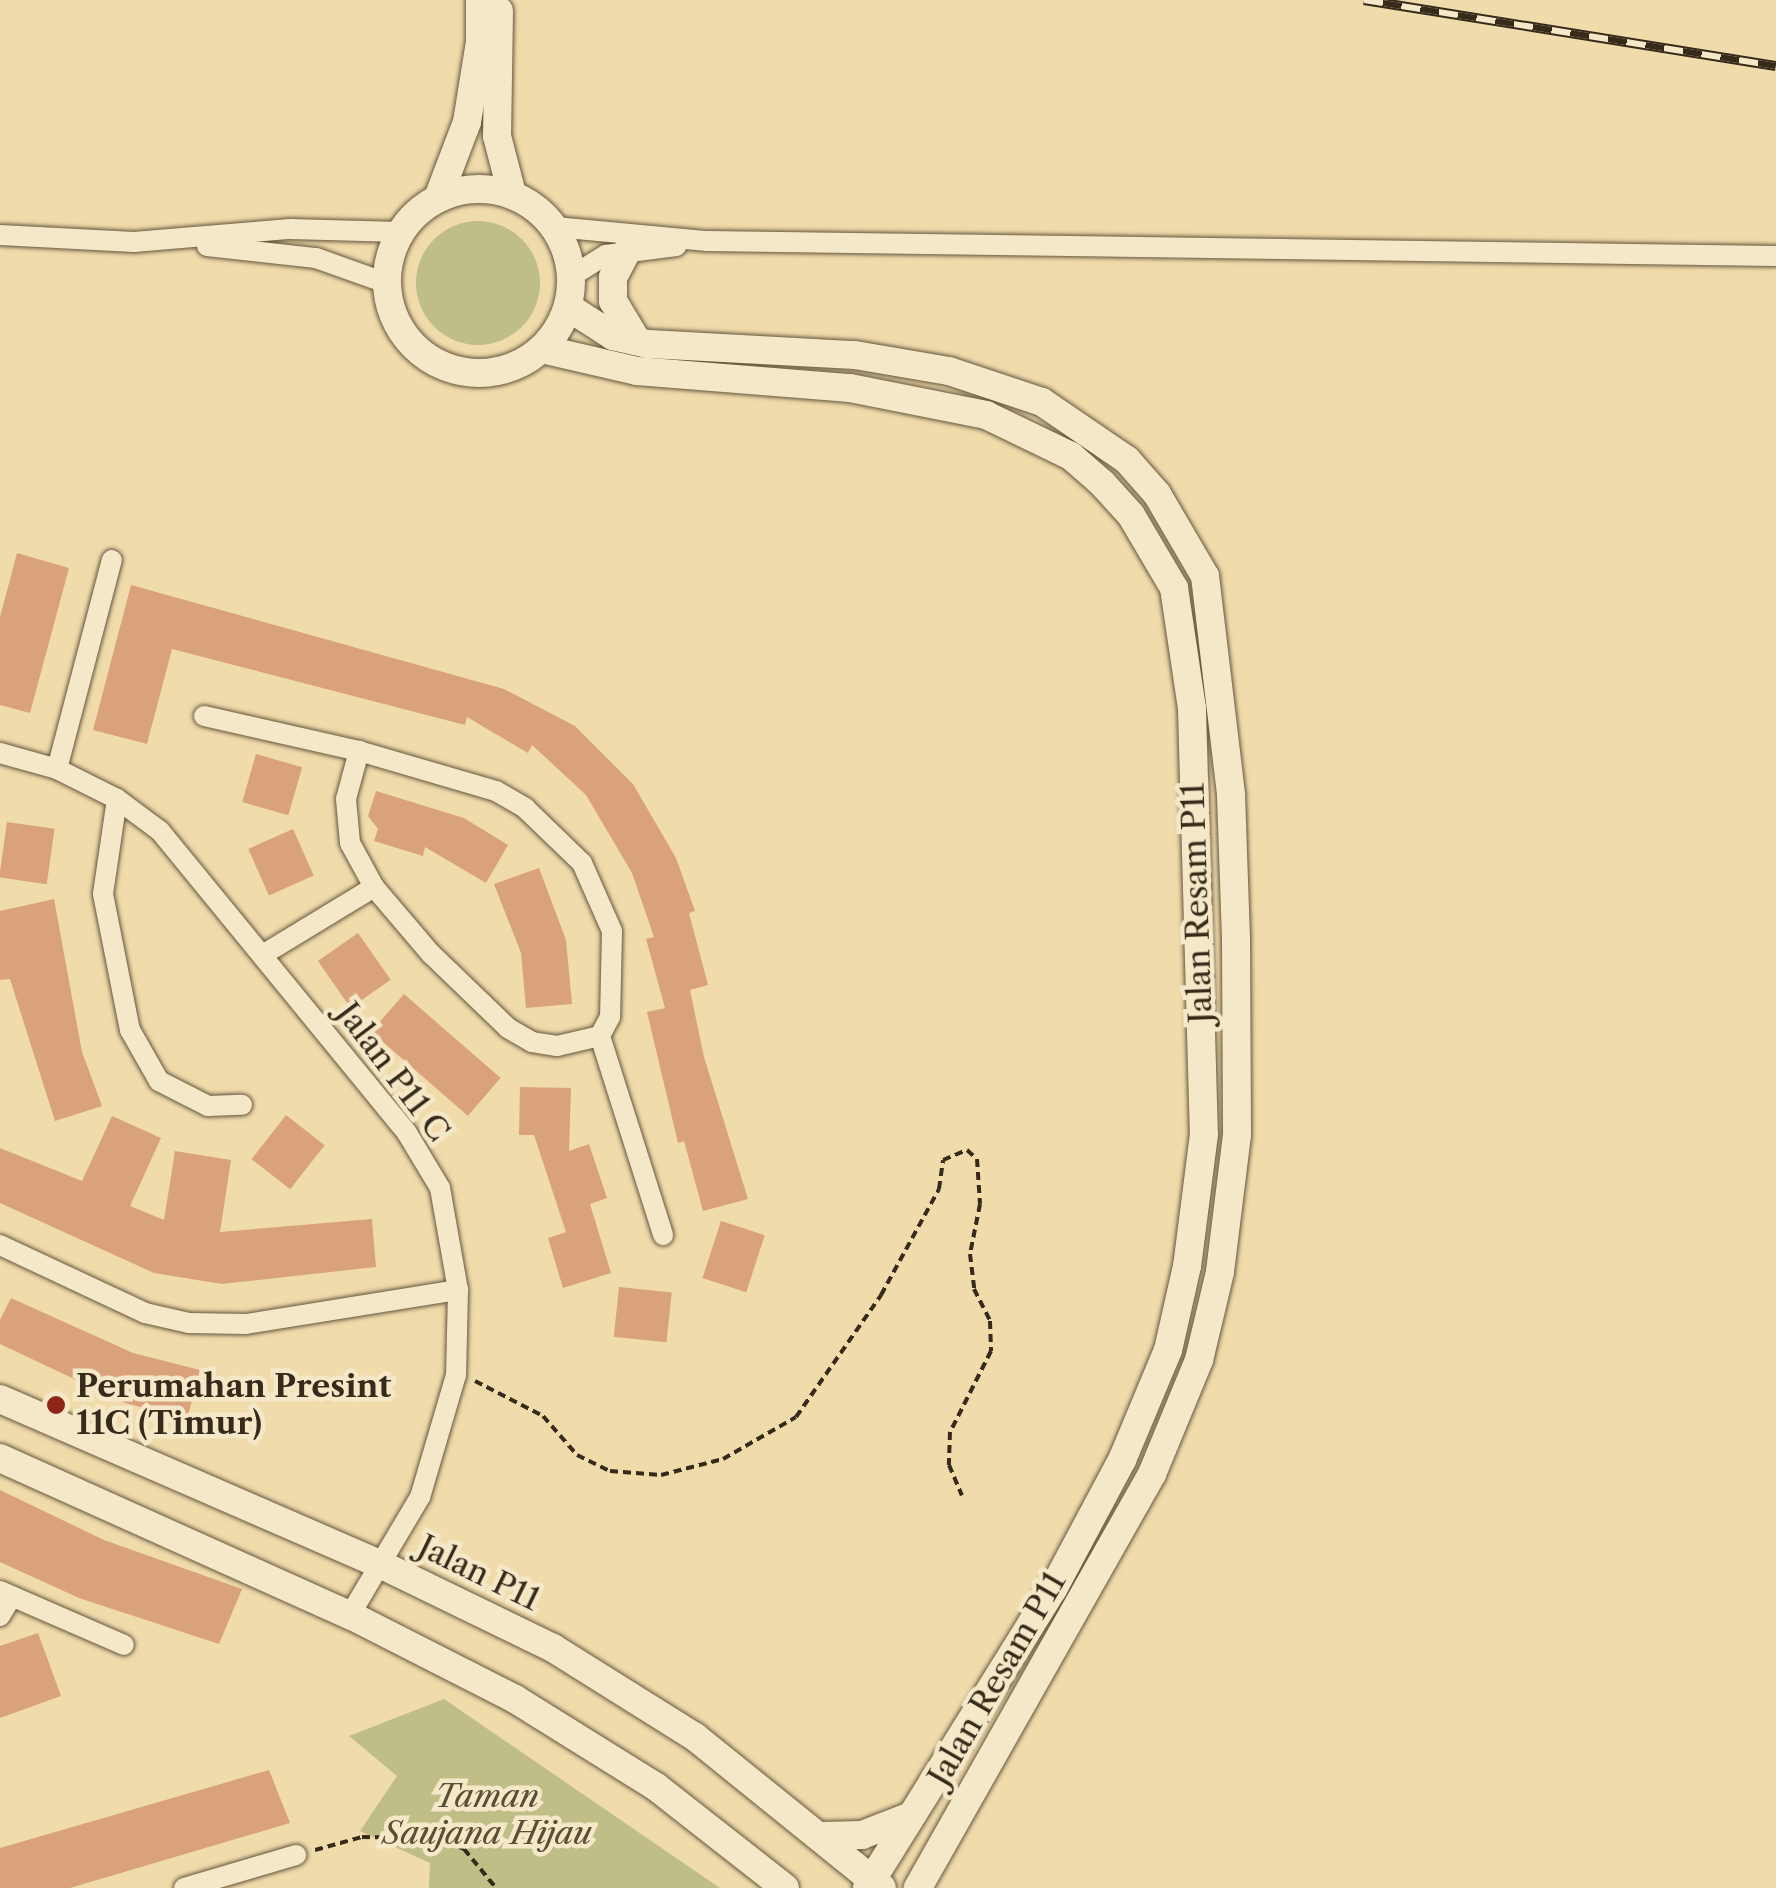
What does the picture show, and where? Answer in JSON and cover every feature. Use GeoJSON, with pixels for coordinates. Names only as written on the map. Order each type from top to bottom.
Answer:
{"type":"FeatureCollection","features":[{"type":"Feature","properties":{"kind":"main road"},"geometry":{"type":"LineString","coordinates":[[480,0],[490,43],[498,136],[512,194]]}},
{"type":"Feature","properties":{"kind":"main road"},"geometry":{"type":"LineString","coordinates":[[438,198],[490,43],[498,0]]}},
{"type":"Feature","properties":{"kind":"main road"},"geometry":{"type":"LineString","coordinates":[[474,189],[512,194],[555,227],[572,276],[568,307],[542,349],[494,372],[442,366],[402,333],[386,283],[400,232],[438,198],[474,189]]}},
{"type":"Feature","properties":{"kind":"main road"},"geometry":{"type":"LineString","coordinates":[[626,253],[613,277],[613,300],[637,341]]}},
{"type":"Feature","properties":{"kind":"main road","name":"Jalan Resam P11"},"geometry":{"type":"LineString","coordinates":[[568,307],[613,336],[637,341],[855,355],[949,371],[1042,402],[1091,430],[1157,494],[1205,576],[1214,618],[1236,940],[1237,1135],[1220,1272],[1200,1360],[1152,1474],[918,1888]]}},
{"type":"Feature","properties":{"kind":"main road","name":"Jalan Resam P11"},"geometry":{"type":"LineString","coordinates":[[542,349],[636,371],[850,388],[986,415],[1071,456],[1102,483],[1131,515],[1174,588],[1192,708],[1203,941],[1204,1134],[1187,1266],[1168,1350],[1122,1460],[1053,1590],[873,1885]]}},
{"type":"Feature","properties":{"kind":"main road","name":"Jalan P11"},"geometry":{"type":"LineString","coordinates":[[0,1399],[382,1565],[618,1686],[822,1836],[873,1885]]}},
{"type":"Feature","properties":{"kind":"main road"},"geometry":{"type":"LineString","coordinates":[[0,1458],[350,1615],[578,1736],[655,1786],[784,1888]]}},
{"type":"Feature","properties":{"kind":"main road"},"geometry":{"type":"LineString","coordinates":[[822,1836],[862,1834],[914,1814]]}},
{"type":"Feature","properties":{"kind":"main road"},"geometry":{"type":"LineString","coordinates":[[935,1888],[938,1851]]}},
{"type":"Feature","properties":{"kind":"street"},"geometry":{"type":"LineString","coordinates":[[555,227],[708,242],[1776,256]]}},
{"type":"Feature","properties":{"kind":"street"},"geometry":{"type":"LineString","coordinates":[[171,242],[290,229],[400,232]]}},
{"type":"Feature","properties":{"kind":"street"},"geometry":{"type":"LineString","coordinates":[[0,235],[171,242],[316,258],[386,283]]}},
{"type":"Feature","properties":{"kind":"street"},"geometry":{"type":"LineString","coordinates":[[572,276],[592,259],[708,242]]}},
{"type":"Feature","properties":{"kind":"street"},"geometry":{"type":"LineString","coordinates":[[57,769],[112,560]]}},
{"type":"Feature","properties":{"kind":"street"},"geometry":{"type":"LineString","coordinates":[[204,716],[359,750],[496,791],[554,832],[582,863],[612,931],[613,993],[600,1036],[663,1235]]}},
{"type":"Feature","properties":{"kind":"street"},"geometry":{"type":"LineString","coordinates":[[359,750],[345,820],[374,887],[431,954],[508,1028],[557,1046],[600,1036]]}},
{"type":"Feature","properties":{"kind":"street","name":"Jalan P11 C"},"geometry":{"type":"LineString","coordinates":[[0,753],[57,769],[117,799],[196,868],[407,1133],[440,1188],[458,1290],[456,1374],[420,1497],[350,1615]]}},
{"type":"Feature","properties":{"kind":"street"},"geometry":{"type":"LineString","coordinates":[[117,799],[103,894],[130,1030],[159,1081],[208,1106],[242,1105]]}},
{"type":"Feature","properties":{"kind":"street"},"geometry":{"type":"LineString","coordinates":[[264,954],[374,887]]}},
{"type":"Feature","properties":{"kind":"street"},"geometry":{"type":"LineString","coordinates":[[0,1246],[144,1314],[189,1324],[246,1324],[458,1290]]}},
{"type":"Feature","properties":{"kind":"street"},"geometry":{"type":"LineString","coordinates":[[0,1616],[6,1593],[124,1645]]}},
{"type":"Feature","properties":{"kind":"street"},"geometry":{"type":"LineString","coordinates":[[184,1888],[296,1855]]}},
{"type":"Feature","properties":{"kind":"path"},"geometry":{"type":"LineString","coordinates":[[456,1374],[496,1388],[543,1416],[577,1455],[610,1471],[661,1475],[723,1458],[796,1416],[881,1295],[939,1189],[942,1160],[967,1150],[978,1159],[980,1204],[970,1254],[974,1290],[990,1321],[991,1352],[950,1432],[949,1464],[962,1495]]}},
{"type":"Feature","properties":{"kind":"path"},"geometry":{"type":"LineString","coordinates":[[296,1855],[362,1836],[434,1838],[464,1848],[496,1888]]}},
{"type":"Feature","properties":{"kind":"green space"},"geometry":{"type":"Polygon","coordinates":[[[478,221],[502,225],[522,239],[536,259],[540,283],[536,307],[522,327],[502,341],[478,345],[454,341],[434,327],[420,307],[416,283],[420,259],[434,239],[454,225],[478,221]]]}},
{"type":"Feature","properties":{"kind":"green space","name":"Taman Saujana Hijau"},"geometry":{"type":"Polygon","coordinates":[[[444,1699],[720,1888],[429,1888],[430,1863],[360,1831],[397,1776],[349,1736],[444,1699]]]}},
{"type":"Feature","properties":{"kind":"building"},"geometry":{"type":"Polygon","coordinates":[[[17,553],[69,568],[30,713],[0,705],[0,617],[17,553]]]}},
{"type":"Feature","properties":{"kind":"building"},"geometry":{"type":"Polygon","coordinates":[[[131,585],[504,689],[575,726],[633,784],[676,858],[695,911],[689,913],[708,985],[690,990],[704,1057],[748,1199],[703,1211],[684,1141],[678,1143],[647,1012],[665,1008],[646,939],[654,937],[632,873],[586,795],[532,745],[528,753],[467,717],[465,725],[172,649],[147,744],[93,730],[131,585]]]}},
{"type":"Feature","properties":{"kind":"building"},"geometry":{"type":"Polygon","coordinates":[[[256,754],[302,767],[288,815],[242,802],[256,754]]]}},
{"type":"Feature","properties":{"kind":"building"},"geometry":{"type":"Polygon","coordinates":[[[376,791],[464,818],[508,845],[486,883],[425,847],[423,856],[374,841],[378,829],[368,816],[376,791]]]}},
{"type":"Feature","properties":{"kind":"building"},"geometry":{"type":"Polygon","coordinates":[[[7,822],[55,829],[47,884],[0,878],[7,822]]]}},
{"type":"Feature","properties":{"kind":"building"},"geometry":{"type":"Polygon","coordinates":[[[293,829],[314,876],[269,896],[248,849],[293,829]]]}},
{"type":"Feature","properties":{"kind":"building"},"geometry":{"type":"Polygon","coordinates":[[[539,868],[566,940],[572,1004],[526,1008],[521,953],[494,884],[539,868]]]}},
{"type":"Feature","properties":{"kind":"building"},"geometry":{"type":"Polygon","coordinates":[[[54,899],[82,1052],[102,1106],[55,1121],[10,979],[0,980],[0,911],[54,899]]]}},
{"type":"Feature","properties":{"kind":"building"},"geometry":{"type":"Polygon","coordinates":[[[358,933],[391,980],[351,1008],[318,961],[358,933]]]}},
{"type":"Feature","properties":{"kind":"building"},"geometry":{"type":"Polygon","coordinates":[[[404,994],[501,1078],[468,1116],[371,1032],[404,994]]]}},
{"type":"Feature","properties":{"kind":"building"},"geometry":{"type":"Polygon","coordinates":[[[520,1087],[571,1088],[569,1151],[589,1144],[607,1198],[590,1204],[611,1273],[563,1288],[548,1238],[566,1232],[534,1135],[519,1135],[520,1087]]]}},
{"type":"Feature","properties":{"kind":"building"},"geometry":{"type":"Polygon","coordinates":[[[286,1115],[325,1145],[290,1189],[252,1159],[286,1115]]]}},
{"type":"Feature","properties":{"kind":"building"},"geometry":{"type":"Polygon","coordinates":[[[112,1116],[161,1138],[130,1206],[164,1220],[175,1151],[231,1160],[220,1232],[372,1219],[376,1267],[222,1284],[154,1273],[0,1203],[0,1148],[82,1181],[112,1116]]]}},
{"type":"Feature","properties":{"kind":"building"},"geometry":{"type":"Polygon","coordinates":[[[721,1221],[765,1235],[746,1292],[702,1278],[721,1221]]]}},
{"type":"Feature","properties":{"kind":"building"},"geometry":{"type":"Polygon","coordinates":[[[619,1287],[672,1293],[666,1342],[614,1337],[619,1287]]]}},
{"type":"Feature","properties":{"kind":"building"},"geometry":{"type":"Polygon","coordinates":[[[11,1298],[133,1353],[200,1370],[187,1419],[125,1403],[0,1344],[0,1320],[11,1298]]]}},
{"type":"Feature","properties":{"kind":"building"},"geometry":{"type":"Polygon","coordinates":[[[0,1490],[104,1540],[242,1589],[219,1644],[79,1598],[0,1562],[0,1490]]]}},
{"type":"Feature","properties":{"kind":"building"},"geometry":{"type":"Polygon","coordinates":[[[38,1633],[61,1696],[0,1718],[0,1646],[38,1633]]]}},
{"type":"Feature","properties":{"kind":"building"},"geometry":{"type":"Polygon","coordinates":[[[269,1770],[290,1823],[70,1888],[0,1888],[0,1848],[269,1770]]]}},
{"type":"Feature","properties":{"kind":"railway"},"geometry":{"type":"LineString","coordinates":[[1364,0],[1776,66]]}},
{"type":"Feature","properties":{"kind":"place","name":"Perumahan Presint 11C (Timur)"},"geometry":{"type":"Point","coordinates":[56,1405]}}]}
